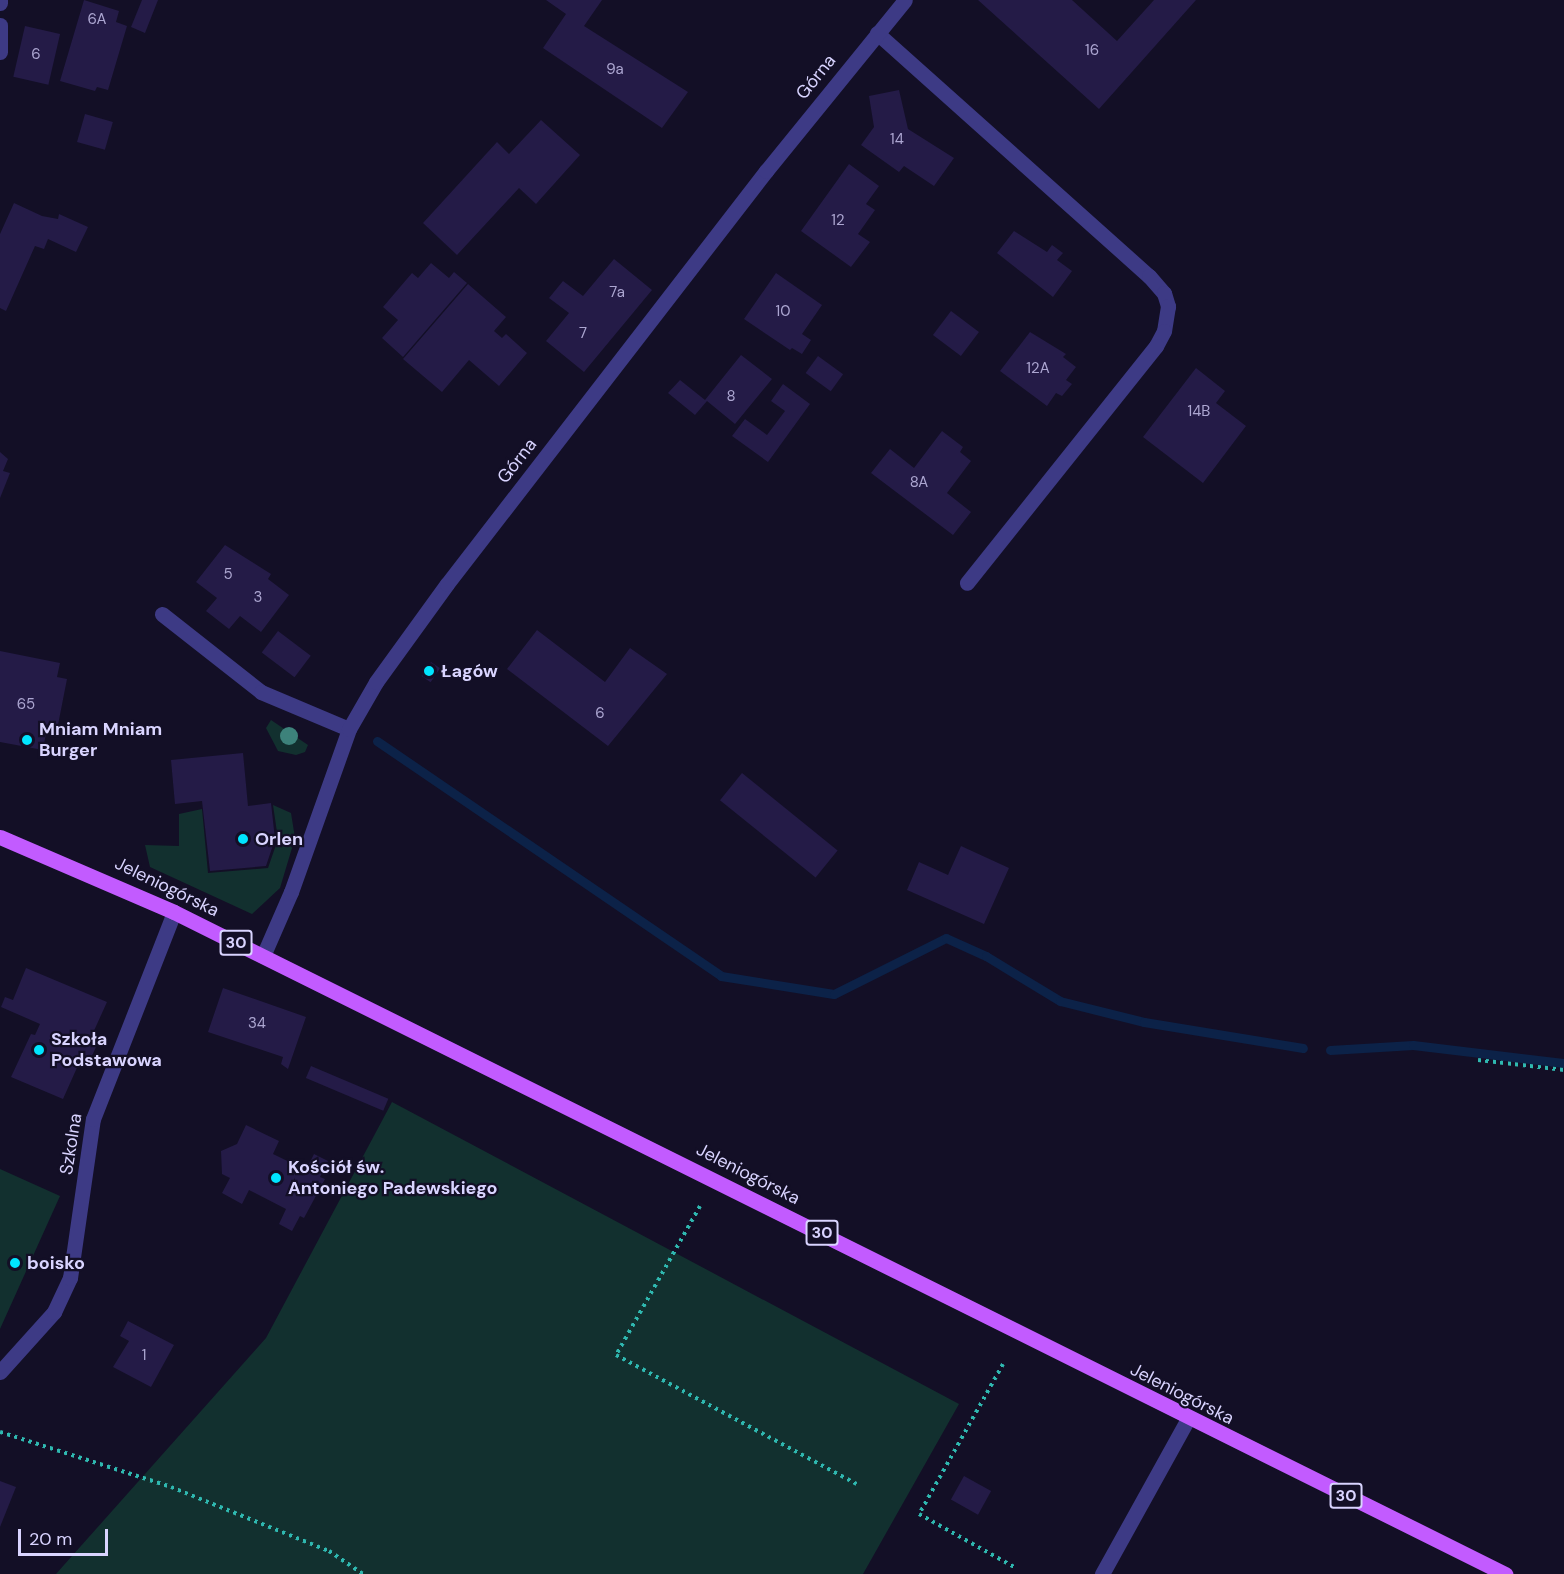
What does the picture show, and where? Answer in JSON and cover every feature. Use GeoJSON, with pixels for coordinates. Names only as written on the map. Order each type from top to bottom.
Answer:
{"type":"FeatureCollection","features":[{"type":"Feature","properties":{"kind":"main road","name":"Jeleniogórska"},"geometry":{"type":"LineString","coordinates":[[0,837],[174,912],[765,1204],[1188,1419],[1505,1574]]}},
{"type":"Feature","properties":{"kind":"street","name":"Górna"},"geometry":{"type":"LineString","coordinates":[[263,956],[291,892],[349,729],[376,682],[447,584],[905,0]]}},
{"type":"Feature","properties":{"kind":"street"},"geometry":{"type":"LineString","coordinates":[[0,25],[0,52]]}},
{"type":"Feature","properties":{"kind":"street"},"geometry":{"type":"LineString","coordinates":[[877,33],[1149,276],[1164,293],[1168,306],[1164,331],[1155,346],[967,583]]}},
{"type":"Feature","properties":{"kind":"street"},"geometry":{"type":"LineString","coordinates":[[162,614],[261,692],[349,729]]}},
{"type":"Feature","properties":{"kind":"street","name":"Szkolna"},"geometry":{"type":"LineString","coordinates":[[0,1372],[54,1312],[70,1278],[93,1119],[174,912]]}},
{"type":"Feature","properties":{"kind":"street"},"geometry":{"type":"LineString","coordinates":[[1102,1574],[1188,1419]]}},
{"type":"Feature","properties":{"kind":"path"},"geometry":{"type":"LineString","coordinates":[[1478,1060],[1564,1070]]}},
{"type":"Feature","properties":{"kind":"path"},"geometry":{"type":"LineString","coordinates":[[700,1206],[616,1355],[857,1484]]}},
{"type":"Feature","properties":{"kind":"path"},"geometry":{"type":"LineString","coordinates":[[1003,1364],[919,1514],[1016,1568]]}},
{"type":"Feature","properties":{"kind":"path"},"geometry":{"type":"LineString","coordinates":[[0,1432],[171,1487],[329,1551],[363,1574]]}},
{"type":"Feature","properties":{"kind":"green space"},"geometry":{"type":"Polygon","coordinates":[[[271,720],[308,745],[305,752],[296,755],[278,751],[266,728],[271,720]]]}},
{"type":"Feature","properties":{"kind":"green space"},"geometry":{"type":"Polygon","coordinates":[[[273,805],[291,813],[295,838],[280,888],[252,914],[150,867],[145,845],[179,846],[179,814],[202,809],[208,873],[268,868],[278,839],[273,805]]]}},
{"type":"Feature","properties":{"kind":"green space"},"geometry":{"type":"Polygon","coordinates":[[[392,1102],[959,1404],[863,1574],[56,1574],[266,1338],[392,1102]]]}},
{"type":"Feature","properties":{"kind":"green space","name":"boisko"},"geometry":{"type":"Polygon","coordinates":[[[0,1169],[60,1196],[0,1329],[0,1169]]]}},
{"type":"Feature","properties":{"kind":"building"},"geometry":{"type":"Polygon","coordinates":[[[84,0],[119,11],[116,22],[127,26],[108,90],[97,87],[95,91],[60,81],[84,0]]]}},
{"type":"Feature","properties":{"kind":"building"},"geometry":{"type":"Polygon","coordinates":[[[142,0],[158,0],[145,33],[131,27],[142,0]]]}},
{"type":"Feature","properties":{"kind":"building"},"geometry":{"type":"Polygon","coordinates":[[[546,0],[602,0],[584,26],[688,92],[662,128],[543,48],[566,14],[546,0]]]}},
{"type":"Feature","properties":{"kind":"building"},"geometry":{"type":"Polygon","coordinates":[[[978,0],[1072,0],[1117,41],[1154,0],[1196,0],[1099,109],[978,0]]]}},
{"type":"Feature","properties":{"kind":"building"},"geometry":{"type":"Polygon","coordinates":[[[25,26],[60,34],[48,85],[13,77],[25,26]]]}},
{"type":"Feature","properties":{"kind":"building"},"geometry":{"type":"Polygon","coordinates":[[[899,90],[908,129],[954,158],[934,186],[904,166],[899,172],[861,145],[874,127],[869,96],[899,90]]]}},
{"type":"Feature","properties":{"kind":"building"},"geometry":{"type":"Polygon","coordinates":[[[85,114],[113,122],[105,150],[77,142],[85,114]]]}},
{"type":"Feature","properties":{"kind":"building"},"geometry":{"type":"Polygon","coordinates":[[[541,120],[580,155],[536,204],[519,188],[457,255],[423,223],[497,142],[509,154],[541,120]]]}},
{"type":"Feature","properties":{"kind":"building"},"geometry":{"type":"Polygon","coordinates":[[[849,164],[879,186],[866,204],[875,210],[858,234],[870,242],[851,267],[801,231],[849,164]]]}},
{"type":"Feature","properties":{"kind":"building"},"geometry":{"type":"Polygon","coordinates":[[[14,203],[42,216],[58,219],[59,214],[88,227],[76,252],[48,239],[44,249],[35,246],[6,311],[0,308],[0,234],[14,203]]]}},
{"type":"Feature","properties":{"kind":"building"},"geometry":{"type":"Polygon","coordinates":[[[1014,231],[1047,252],[1052,245],[1063,253],[1057,260],[1072,271],[1053,297],[997,253],[1014,231]]]}},
{"type":"Feature","properties":{"kind":"building"},"geometry":{"type":"Polygon","coordinates":[[[614,259],[652,290],[584,372],[546,341],[569,313],[549,298],[563,281],[583,296],[614,259]]]}},
{"type":"Feature","properties":{"kind":"building"},"geometry":{"type":"Polygon","coordinates":[[[431,263],[449,278],[454,272],[467,283],[403,357],[382,338],[398,320],[383,307],[412,273],[418,278],[431,263]]]}},
{"type":"Feature","properties":{"kind":"building"},"geometry":{"type":"Polygon","coordinates":[[[776,273],[822,305],[802,334],[811,340],[802,354],[792,348],[790,350],[744,319],[776,273]]]}},
{"type":"Feature","properties":{"kind":"building"},"geometry":{"type":"Polygon","coordinates":[[[468,284],[506,317],[494,331],[502,338],[506,334],[527,353],[499,386],[469,360],[442,392],[403,359],[468,284]]]}},
{"type":"Feature","properties":{"kind":"building"},"geometry":{"type":"Polygon","coordinates":[[[951,311],[979,332],[961,356],[933,335],[951,311]]]}},
{"type":"Feature","properties":{"kind":"building"},"geometry":{"type":"Polygon","coordinates":[[[1030,332],[1066,354],[1063,357],[1076,367],[1066,380],[1072,384],[1062,396],[1056,393],[1047,406],[1000,371],[1030,332]]]}},
{"type":"Feature","properties":{"kind":"building"},"geometry":{"type":"Polygon","coordinates":[[[741,355],[772,379],[735,424],[707,401],[695,415],[668,393],[680,380],[705,400],[741,355]]]}},
{"type":"Feature","properties":{"kind":"building"},"geometry":{"type":"Polygon","coordinates":[[[818,356],[843,374],[831,391],[806,373],[818,356]]]}},
{"type":"Feature","properties":{"kind":"building"},"geometry":{"type":"Polygon","coordinates":[[[1196,368],[1225,391],[1216,403],[1246,426],[1203,483],[1143,437],[1196,368]]]}},
{"type":"Feature","properties":{"kind":"building"},"geometry":{"type":"Polygon","coordinates":[[[783,384],[810,404],[768,462],[732,436],[745,419],[767,435],[785,411],[771,401],[783,384]]]}},
{"type":"Feature","properties":{"kind":"building"},"geometry":{"type":"Polygon","coordinates":[[[942,431],[963,447],[960,452],[971,461],[947,493],[971,512],[953,535],[871,473],[890,449],[914,468],[942,431]]]}},
{"type":"Feature","properties":{"kind":"building"},"geometry":{"type":"Polygon","coordinates":[[[0,452],[8,459],[3,471],[10,473],[0,498],[0,452]]]}},
{"type":"Feature","properties":{"kind":"building"},"geometry":{"type":"Polygon","coordinates":[[[225,545],[271,574],[268,579],[289,595],[261,632],[240,616],[229,629],[206,611],[217,598],[196,582],[225,545]]]}},
{"type":"Feature","properties":{"kind":"building"},"geometry":{"type":"Polygon","coordinates":[[[537,630],[605,682],[630,648],[667,674],[608,746],[507,669],[537,630]]]}},
{"type":"Feature","properties":{"kind":"building"},"geometry":{"type":"Polygon","coordinates":[[[278,631],[311,656],[294,677],[262,653],[278,631]]]}},
{"type":"Feature","properties":{"kind":"building"},"geometry":{"type":"Polygon","coordinates":[[[0,651],[60,663],[57,677],[67,679],[56,735],[46,733],[43,750],[0,742],[0,651]]]}},
{"type":"Feature","properties":{"kind":"building"},"geometry":{"type":"Polygon","coordinates":[[[431,662],[440,668],[431,682],[421,676],[431,662]]]}},
{"type":"Feature","properties":{"kind":"building"},"geometry":{"type":"Polygon","coordinates":[[[243,753],[248,806],[271,803],[275,839],[266,866],[210,871],[202,801],[175,804],[171,760],[243,753]]]}},
{"type":"Feature","properties":{"kind":"building"},"geometry":{"type":"Polygon","coordinates":[[[742,773],[838,850],[816,878],[720,800],[742,773]]]}},
{"type":"Feature","properties":{"kind":"building"},"geometry":{"type":"Polygon","coordinates":[[[961,846],[1009,868],[984,924],[907,890],[919,862],[948,875],[961,846]]]}},
{"type":"Feature","properties":{"kind":"building"},"geometry":{"type":"Polygon","coordinates":[[[26,968],[107,1002],[88,1044],[96,1047],[88,1065],[80,1061],[63,1099],[11,1077],[31,1034],[35,1035],[40,1024],[1,1007],[5,997],[13,1000],[26,968]]]}},
{"type":"Feature","properties":{"kind":"building"},"geometry":{"type":"Polygon","coordinates":[[[223,988],[306,1017],[288,1069],[281,1064],[283,1057],[208,1032],[223,988]]]}},
{"type":"Feature","properties":{"kind":"building"},"geometry":{"type":"Polygon","coordinates":[[[311,1066],[388,1099],[383,1111],[306,1078],[311,1066]]]}},
{"type":"Feature","properties":{"kind":"building","name":"Kościół św. Antoniego Padewskiego"},"geometry":{"type":"Polygon","coordinates":[[[246,1125],[279,1141],[273,1154],[306,1170],[314,1154],[328,1161],[320,1177],[325,1179],[304,1218],[300,1216],[292,1231],[279,1224],[286,1209],[249,1190],[242,1204],[222,1193],[230,1178],[222,1174],[221,1151],[237,1144],[246,1125]]]}},
{"type":"Feature","properties":{"kind":"building"},"geometry":{"type":"Polygon","coordinates":[[[128,1321],[174,1345],[151,1387],[113,1367],[129,1341],[120,1336],[128,1321]]]}},
{"type":"Feature","properties":{"kind":"building"},"geometry":{"type":"Polygon","coordinates":[[[964,1476],[991,1491],[978,1515],[951,1500],[964,1476]]]}},
{"type":"Feature","properties":{"kind":"building"},"geometry":{"type":"Polygon","coordinates":[[[0,1481],[16,1487],[0,1527],[0,1481]]]}},
{"type":"Feature","properties":{"kind":"waterway"},"geometry":{"type":"LineString","coordinates":[[377,741],[721,976],[834,994],[946,938],[986,956],[1060,1001],[1144,1022],[1303,1048]]}},
{"type":"Feature","properties":{"kind":"waterway"},"geometry":{"type":"LineString","coordinates":[[1330,1050],[1413,1045],[1564,1063]]}},
{"type":"Feature","properties":{"kind":"place","name":"Łagów"},"geometry":{"type":"Point","coordinates":[429,671]}},
{"type":"Feature","properties":{"kind":"place","name":"Mniam Mniam Burger"},"geometry":{"type":"Point","coordinates":[27,740]}},
{"type":"Feature","properties":{"kind":"place","name":"Orlen"},"geometry":{"type":"Point","coordinates":[243,839]}},
{"type":"Feature","properties":{"kind":"place","name":"Szkoła Podstawowa"},"geometry":{"type":"Point","coordinates":[39,1050]}},
{"type":"Feature","properties":{"kind":"place","name":"Kościół św. Antoniego Padewskiego"},"geometry":{"type":"Point","coordinates":[276,1178]}},
{"type":"Feature","properties":{"kind":"place","name":"boisko"},"geometry":{"type":"Point","coordinates":[15,1263]}}]}
